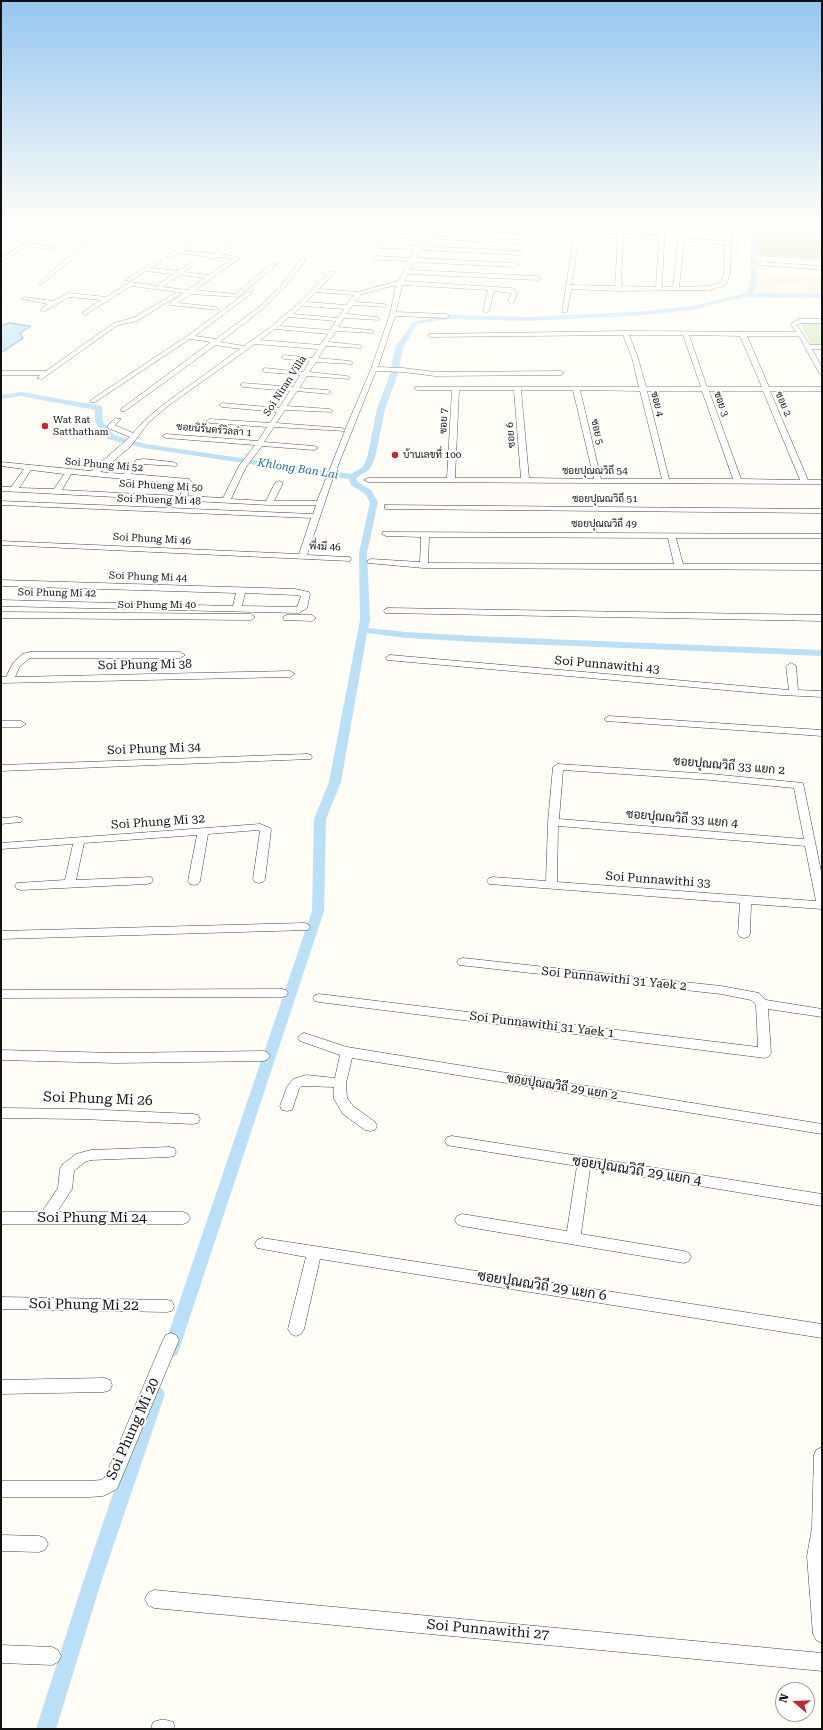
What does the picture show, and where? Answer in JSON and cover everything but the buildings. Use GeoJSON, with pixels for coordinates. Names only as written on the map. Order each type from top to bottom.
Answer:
{"type":"FeatureCollection","features":[{"type":"Feature","properties":{"kind":"street"},"geometry":{"type":"LineString","coordinates":[[43,310],[53,304]]}},
{"type":"Feature","properties":{"kind":"street"},"geometry":{"type":"LineString","coordinates":[[85,314],[100,304]]}},
{"type":"Feature","properties":{"kind":"street"},"geometry":{"type":"LineString","coordinates":[[40,378],[116,324],[135,320],[161,304]]}},
{"type":"Feature","properties":{"kind":"street"},"geometry":{"type":"LineString","coordinates":[[172,304],[216,309]]}},
{"type":"Feature","properties":{"kind":"street"},"geometry":{"type":"LineString","coordinates":[[93,400],[226,312],[236,304]]}},
{"type":"Feature","properties":{"kind":"street"},"geometry":{"type":"LineString","coordinates":[[123,410],[265,304]]}},
{"type":"Feature","properties":{"kind":"street"},"geometry":{"type":"LineString","coordinates":[[93,474],[131,440],[147,421],[274,328],[301,304],[384,306]]}},
{"type":"Feature","properties":{"kind":"street"},"geometry":{"type":"LineString","coordinates":[[302,557],[329,478],[374,370],[393,314],[395,304]]}},
{"type":"Feature","properties":{"kind":"street"},"geometry":{"type":"LineString","coordinates":[[486,311],[488,304]]}},
{"type":"Feature","properties":{"kind":"street"},"geometry":{"type":"LineString","coordinates":[[564,312],[566,304]]}},
{"type":"Feature","properties":{"kind":"street","name":"Soi Niran Villa"},"geometry":{"type":"LineString","coordinates":[[226,500],[243,466],[251,457],[350,305]]}},
{"type":"Feature","properties":{"kind":"street"},"geometry":{"type":"LineString","coordinates":[[393,314],[446,316]]}},
{"type":"Feature","properties":{"kind":"street"},"geometry":{"type":"LineString","coordinates":[[288,316],[377,319]]}},
{"type":"Feature","properties":{"kind":"street"},"geometry":{"type":"LineString","coordinates":[[822,321],[796,322],[794,325],[809,347],[822,373]]}},
{"type":"Feature","properties":{"kind":"street"},"geometry":{"type":"LineString","coordinates":[[274,328],[371,332]]}},
{"type":"Feature","properties":{"kind":"street"},"geometry":{"type":"LineString","coordinates":[[431,335],[625,333],[801,334]]}},
{"type":"Feature","properties":{"kind":"street","name":"ซอย 4"},"geometry":{"type":"LineString","coordinates":[[625,333],[635,358],[666,481]]}},
{"type":"Feature","properties":{"kind":"street","name":"ซอย 3"},"geometry":{"type":"LineString","coordinates":[[685,333],[738,482]]}},
{"type":"Feature","properties":{"kind":"street","name":"ซอย 2"},"geometry":{"type":"LineString","coordinates":[[743,334],[805,482]]}},
{"type":"Feature","properties":{"kind":"street"},"geometry":{"type":"LineString","coordinates":[[187,337],[246,348]]}},
{"type":"Feature","properties":{"kind":"street"},"geometry":{"type":"LineString","coordinates":[[255,342],[359,347]]}},
{"type":"Feature","properties":{"kind":"street"},"geometry":{"type":"LineString","coordinates":[[809,347],[822,347]]}},
{"type":"Feature","properties":{"kind":"street"},"geometry":{"type":"LineString","coordinates":[[284,357],[350,363]]}},
{"type":"Feature","properties":{"kind":"street"},"geometry":{"type":"LineString","coordinates":[[814,358],[822,358]]}},
{"type":"Feature","properties":{"kind":"street"},"geometry":{"type":"LineString","coordinates":[[265,370],[348,378]]}},
{"type":"Feature","properties":{"kind":"street"},"geometry":{"type":"LineString","coordinates":[[374,370],[402,370],[435,374],[561,373]]}},
{"type":"Feature","properties":{"kind":"street"},"geometry":{"type":"LineString","coordinates":[[1,373],[46,373]]}},
{"type":"Feature","properties":{"kind":"street"},"geometry":{"type":"LineString","coordinates":[[242,384],[328,392]]}},
{"type":"Feature","properties":{"kind":"street"},"geometry":{"type":"LineString","coordinates":[[417,388],[822,389]]}},
{"type":"Feature","properties":{"kind":"street","name":"ซอย 7"},"geometry":{"type":"LineString","coordinates":[[452,480],[456,388]]}},
{"type":"Feature","properties":{"kind":"street","name":"ซอย 6"},"geometry":{"type":"LineString","coordinates":[[517,389],[525,480]]}},
{"type":"Feature","properties":{"kind":"street","name":"ซอย 5"},"geometry":{"type":"LineString","coordinates":[[576,389],[598,481]]}},
{"type":"Feature","properties":{"kind":"street"},"geometry":{"type":"LineString","coordinates":[[222,405],[330,411]]}},
{"type":"Feature","properties":{"kind":"street"},"geometry":{"type":"LineString","coordinates":[[117,419],[111,426],[131,440]]}},
{"type":"Feature","properties":{"kind":"street"},"geometry":{"type":"LineString","coordinates":[[210,421],[342,430]]}},
{"type":"Feature","properties":{"kind":"street","name":"ซอยนิรันดร์วิลล่า 1"},"geometry":{"type":"LineString","coordinates":[[166,436],[314,448]]}},
{"type":"Feature","properties":{"kind":"street"},"geometry":{"type":"LineString","coordinates":[[124,477],[140,462],[144,461],[173,464]]}},
{"type":"Feature","properties":{"kind":"street","name":"Soi Phung Mi 52"},"geometry":{"type":"LineString","coordinates":[[1,464],[93,474],[108,485],[124,477],[145,487],[189,482],[183,497]]}},
{"type":"Feature","properties":{"kind":"street"},"geometry":{"type":"LineString","coordinates":[[14,489],[29,468]]}},
{"type":"Feature","properties":{"kind":"street"},"geometry":{"type":"LineString","coordinates":[[57,491],[69,472]]}},
{"type":"Feature","properties":{"kind":"street","name":"ซอยปุณณวิถี 54"},"geometry":{"type":"LineString","coordinates":[[368,480],[822,482]]}},
{"type":"Feature","properties":{"kind":"street"},"geometry":{"type":"LineString","coordinates":[[269,503],[279,483]]}},
{"type":"Feature","properties":{"kind":"street","name":"Soi Phueng Mi 50"},"geometry":{"type":"LineString","coordinates":[[1,489],[57,491],[108,485],[145,487],[183,497],[269,503],[320,503]]}},
{"type":"Feature","properties":{"kind":"street","name":"Soi Phueng Mi 48"},"geometry":{"type":"LineString","coordinates":[[1,503],[316,516]]}},
{"type":"Feature","properties":{"kind":"street","name":"ซอยปุณณวิถี 51"},"geometry":{"type":"LineString","coordinates":[[388,507],[822,511]]}},
{"type":"Feature","properties":{"kind":"street","name":"ซอยปุณณวิถี 49"},"geometry":{"type":"LineString","coordinates":[[386,534],[822,536]]}},
{"type":"Feature","properties":{"kind":"street"},"geometry":{"type":"LineString","coordinates":[[424,565],[425,534]]}},
{"type":"Feature","properties":{"kind":"street"},"geometry":{"type":"LineString","coordinates":[[671,535],[679,566]]}},
{"type":"Feature","properties":{"kind":"street","name":"Soi Phung Mi 46"},"geometry":{"type":"LineString","coordinates":[[1,543],[302,557]]}},
{"type":"Feature","properties":{"kind":"street","name":"พึ่งมี 46"},"geometry":{"type":"LineString","coordinates":[[302,557],[347,558]]}},
{"type":"Feature","properties":{"kind":"street"},"geometry":{"type":"LineString","coordinates":[[372,561],[424,565],[822,567]]}},
{"type":"Feature","properties":{"kind":"street","name":"Soi Phung Mi 44"},"geometry":{"type":"LineString","coordinates":[[1,583],[295,592]]}},
{"type":"Feature","properties":{"kind":"street"},"geometry":{"type":"LineString","coordinates":[[238,609],[241,591]]}},
{"type":"Feature","properties":{"kind":"street","name":"Soi Phung Mi 42"},"geometry":{"type":"LineString","coordinates":[[1,603],[300,610],[303,608],[306,594],[295,592]]}},
{"type":"Feature","properties":{"kind":"street"},"geometry":{"type":"LineString","coordinates":[[388,610],[822,618]]}},
{"type":"Feature","properties":{"kind":"street","name":"Soi Phung Mi 40"},"geometry":{"type":"LineString","coordinates":[[1,615],[312,618]]}},
{"type":"Feature","properties":{"kind":"street"},"geometry":{"type":"LineString","coordinates":[[5,680],[25,656],[30,655],[180,655]]}},
{"type":"Feature","properties":{"kind":"street","name":"Soi Punnawithi 43"},"geometry":{"type":"LineString","coordinates":[[390,658],[822,694]]}},
{"type":"Feature","properties":{"kind":"street"},"geometry":{"type":"LineString","coordinates":[[791,666],[794,692]]}},
{"type":"Feature","properties":{"kind":"street","name":"Soi Phung Mi 38"},"geometry":{"type":"LineString","coordinates":[[5,680],[290,674]]}},
{"type":"Feature","properties":{"kind":"street"},"geometry":{"type":"LineString","coordinates":[[609,719],[822,733]]}},
{"type":"Feature","properties":{"kind":"street"},"geometry":{"type":"LineString","coordinates":[[1,724],[21,724]]}},
{"type":"Feature","properties":{"kind":"street","name":"Soi Phung Mi 34"},"geometry":{"type":"LineString","coordinates":[[1,768],[307,757]]}},
{"type":"Feature","properties":{"kind":"street","name":"ซอยปุณณวิถี 33 แยก 2"},"geometry":{"type":"LineString","coordinates":[[553,822],[558,767],[798,785],[822,905]]}},
{"type":"Feature","properties":{"kind":"street"},"geometry":{"type":"LineString","coordinates":[[1,821],[17,820]]}},
{"type":"Feature","properties":{"kind":"street"},"geometry":{"type":"LineString","coordinates":[[551,885],[553,822]]}},
{"type":"Feature","properties":{"kind":"street","name":"ซอยปุณณวิถี 33 แยก 4"},"geometry":{"type":"LineString","coordinates":[[553,822],[809,843]]}},
{"type":"Feature","properties":{"kind":"street","name":"Soi Phung Mi 32"},"geometry":{"type":"LineString","coordinates":[[1,846],[263,828],[266,830],[260,879]]}},
{"type":"Feature","properties":{"kind":"street"},"geometry":{"type":"LineString","coordinates":[[194,881],[203,831]]}},
{"type":"Feature","properties":{"kind":"street"},"geometry":{"type":"LineString","coordinates":[[70,884],[79,841]]}},
{"type":"Feature","properties":{"kind":"street"},"geometry":{"type":"LineString","coordinates":[[21,886],[147,880]]}},
{"type":"Feature","properties":{"kind":"street","name":"Soi Punnawithi 33"},"geometry":{"type":"LineString","coordinates":[[493,881],[822,905]]}},
{"type":"Feature","properties":{"kind":"street"},"geometry":{"type":"LineString","coordinates":[[744,934],[746,899]]}},
{"type":"Feature","properties":{"kind":"street"},"geometry":{"type":"LineString","coordinates":[[1,935],[304,927]]}},
{"type":"Feature","properties":{"kind":"street","name":"Soi Punnawithi 31 Yaek 2"},"geometry":{"type":"LineString","coordinates":[[463,962],[721,990],[755,996],[762,1004]]}},
{"type":"Feature","properties":{"kind":"street"},"geometry":{"type":"LineString","coordinates":[[1,994],[282,993]]}},
{"type":"Feature","properties":{"kind":"street","name":"Soi Punnawithi 31 Yaek 1"},"geometry":{"type":"LineString","coordinates":[[319,998],[765,1053],[762,1004]]}},
{"type":"Feature","properties":{"kind":"street"},"geometry":{"type":"LineString","coordinates":[[762,1004],[822,1013]]}},
{"type":"Feature","properties":{"kind":"street","name":"ซอยปุณณวิถี 29 แยก 2"},"geometry":{"type":"LineString","coordinates":[[304,1038],[347,1052],[822,1129]]}},
{"type":"Feature","properties":{"kind":"street"},"geometry":{"type":"LineString","coordinates":[[347,1052],[340,1083],[341,1099],[348,1110],[370,1126]]}},
{"type":"Feature","properties":{"kind":"street"},"geometry":{"type":"LineString","coordinates":[[1,1055],[116,1058],[264,1056]]}},
{"type":"Feature","properties":{"kind":"street"},"geometry":{"type":"LineString","coordinates":[[286,1106],[293,1087],[298,1082],[306,1080],[340,1083]]}},
{"type":"Feature","properties":{"kind":"street","name":"Soi Phung Mi 26"},"geometry":{"type":"LineString","coordinates":[[1,1113],[82,1114],[193,1120]]}},
{"type":"Feature","properties":{"kind":"street","name":"ซอยปุณณวิถี 29 แยก 4"},"geometry":{"type":"LineString","coordinates":[[452,1141],[822,1200]]}},
{"type":"Feature","properties":{"kind":"street"},"geometry":{"type":"LineString","coordinates":[[46,1218],[65,1189],[67,1169],[81,1158],[91,1155],[169,1152]]}},
{"type":"Feature","properties":{"kind":"street"},"geometry":{"type":"LineString","coordinates":[[572,1238],[584,1162]]}},
{"type":"Feature","properties":{"kind":"street","name":"Soi Phung Mi 24"},"geometry":{"type":"LineString","coordinates":[[1,1218],[183,1218]]}},
{"type":"Feature","properties":{"kind":"street"},"geometry":{"type":"LineString","coordinates":[[462,1220],[684,1257]]}},
{"type":"Feature","properties":{"kind":"street","name":"ซอยปุณณวิถี 29 แยก 6"},"geometry":{"type":"LineString","coordinates":[[262,1244],[315,1251],[822,1331]]}},
{"type":"Feature","properties":{"kind":"street"},"geometry":{"type":"LineString","coordinates":[[296,1329],[315,1251]]}},
{"type":"Feature","properties":{"kind":"street","name":"Soi Phung Mi 22"},"geometry":{"type":"LineString","coordinates":[[1,1303],[167,1306]]}},
{"type":"Feature","properties":{"kind":"street","name":"Soi Phung Mi 20"},"geometry":{"type":"LineString","coordinates":[[1,1489],[90,1489],[103,1488],[111,1483],[171,1340]]}},
{"type":"Feature","properties":{"kind":"street"},"geometry":{"type":"LineString","coordinates":[[1,1387],[104,1385]]}},
{"type":"Feature","properties":{"kind":"street"},"geometry":{"type":"LineString","coordinates":[[822,1456],[820,1528],[816,1556],[822,1634]]}},
{"type":"Feature","properties":{"kind":"street"},"geometry":{"type":"LineString","coordinates":[[1,1543],[39,1544]]}},
{"type":"Feature","properties":{"kind":"street","name":"Soi Punnawithi 27"},"geometry":{"type":"LineString","coordinates":[[154,1599],[822,1662]]}},
{"type":"Feature","properties":{"kind":"street"},"geometry":{"type":"LineString","coordinates":[[1,1654],[52,1656]]}},
{"type":"Feature","properties":{"kind":"street"},"geometry":{"type":"LineString","coordinates":[[160,1729],[166,1729]]}},
{"type":"Feature","properties":{"kind":"green space"},"geometry":{"type":"Polygon","coordinates":[[[822,322],[822,346],[812,346],[801,324],[822,322]]]}},
{"type":"Feature","properties":{"kind":"water"},"geometry":{"type":"Polygon","coordinates":[[[9,323],[31,326],[20,333],[23,338],[1,353],[1,326],[9,323]]]}},
{"type":"Feature","properties":{"kind":"waterway","name":"Khlong Ban Lai"},"geometry":{"type":"LineString","coordinates":[[352,477],[366,468],[371,458],[381,409],[394,374],[399,348],[415,323],[449,317],[527,319],[633,314],[693,308],[709,304]]}},
{"type":"Feature","properties":{"kind":"waterway","name":"Khlong Ban Lai"},"geometry":{"type":"LineString","coordinates":[[1,397],[21,394],[99,408],[99,422],[111,437],[144,446],[352,477]]}},
{"type":"Feature","properties":{"kind":"waterway"},"geometry":{"type":"LineString","coordinates":[[352,477],[354,483],[368,492],[374,502],[363,553],[365,620],[363,630]]}},
{"type":"Feature","properties":{"kind":"waterway"},"geometry":{"type":"LineString","coordinates":[[171,1350],[318,911],[320,819],[335,782],[363,630]]}},
{"type":"Feature","properties":{"kind":"waterway"},"geometry":{"type":"LineString","coordinates":[[363,630],[406,635],[474,639],[822,653]]}},
{"type":"Feature","properties":{"kind":"waterway"},"geometry":{"type":"LineString","coordinates":[[46,1729],[93,1579],[156,1394]]}},
{"type":"Feature","properties":{"kind":"place","name":"Wat Rat Satthatham"},"geometry":{"type":"Point","coordinates":[45,426]}},
{"type":"Feature","properties":{"kind":"place","name":"บ้านเลขที่ 100"},"geometry":{"type":"Point","coordinates":[395,455]}}]}
